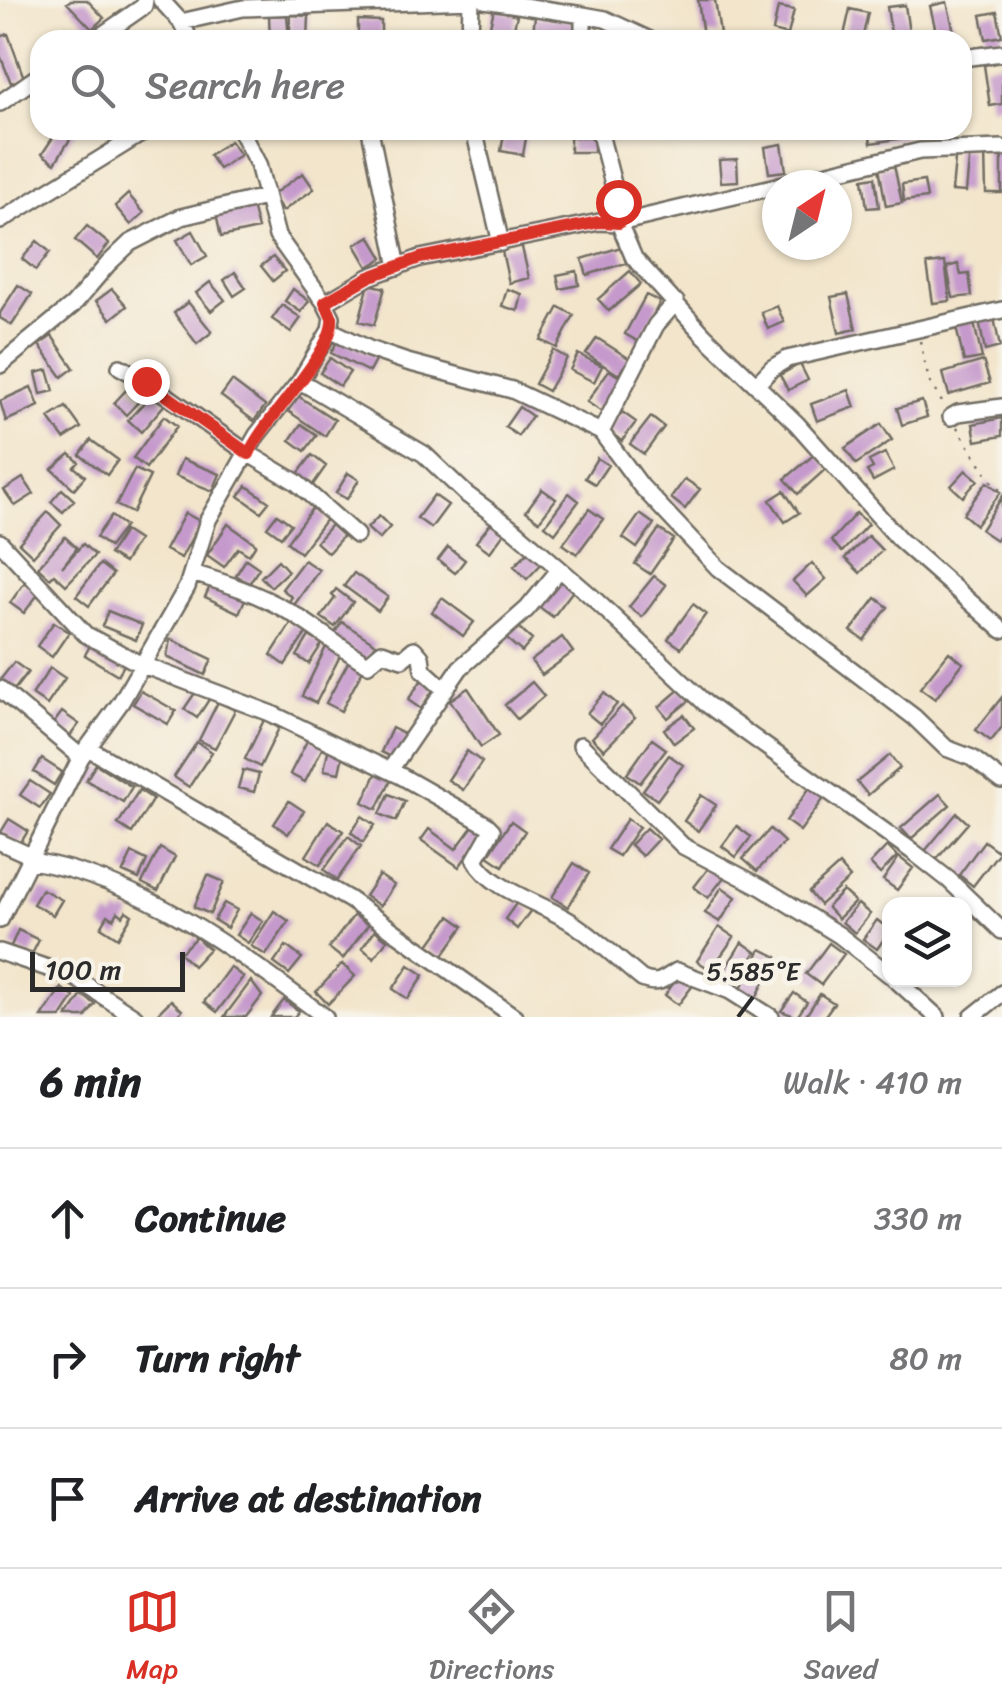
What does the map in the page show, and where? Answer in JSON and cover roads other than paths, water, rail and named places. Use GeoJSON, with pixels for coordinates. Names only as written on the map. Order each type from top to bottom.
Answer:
{"type":"FeatureCollection","features":[{"type":"Feature","properties":{"kind":"street"},"geometry":{"type":"LineString","coordinates":[[111,30],[136,14],[145,0]]}},
{"type":"Feature","properties":{"kind":"street"},"geometry":{"type":"LineString","coordinates":[[161,0],[186,30]]}},
{"type":"Feature","properties":{"kind":"street"},"geometry":{"type":"LineString","coordinates":[[182,22],[243,8],[471,0],[470,30]]}},
{"type":"Feature","properties":{"kind":"street"},"geometry":{"type":"LineString","coordinates":[[484,0],[605,19],[629,30]]}},
{"type":"Feature","properties":{"kind":"street"},"geometry":{"type":"LineString","coordinates":[[583,15],[583,30]]}},
{"type":"Feature","properties":{"kind":"street"},"geometry":{"type":"LineString","coordinates":[[972,57],[1002,53]]}},
{"type":"Feature","properties":{"kind":"street"},"geometry":{"type":"LineString","coordinates":[[0,104],[30,82]]}},
{"type":"Feature","properties":{"kind":"street"},"geometry":{"type":"LineString","coordinates":[[0,221],[131,140]]}},
{"type":"Feature","properties":{"kind":"street"},"geometry":{"type":"LineString","coordinates":[[0,920],[84,753],[121,702],[187,587],[208,520],[249,454],[256,435],[300,381],[330,330],[332,316],[325,302],[277,236],[258,164],[245,140]]}},
{"type":"Feature","properties":{"kind":"street"},"geometry":{"type":"LineString","coordinates":[[372,140],[398,266]]}},
{"type":"Feature","properties":{"kind":"street"},"geometry":{"type":"LineString","coordinates":[[476,140],[501,243]]}},
{"type":"Feature","properties":{"kind":"street"},"geometry":{"type":"LineString","coordinates":[[602,140],[618,202],[619,223],[634,258],[814,442],[898,538],[1002,630]]}},
{"type":"Feature","properties":{"kind":"street"},"geometry":{"type":"LineString","coordinates":[[841,170],[920,151],[1002,148]]}},
{"type":"Feature","properties":{"kind":"street"},"geometry":{"type":"LineString","coordinates":[[325,302],[369,277],[420,258],[599,222],[619,223],[762,189]]}},
{"type":"Feature","properties":{"kind":"street"},"geometry":{"type":"LineString","coordinates":[[0,365],[73,305],[130,242],[181,218],[265,197]]}},
{"type":"Feature","properties":{"kind":"street"},"geometry":{"type":"LineString","coordinates":[[601,432],[656,325],[676,302]]}},
{"type":"Feature","properties":{"kind":"street"},"geometry":{"type":"LineString","coordinates":[[756,384],[787,359],[1002,310]]}},
{"type":"Feature","properties":{"kind":"street"},"geometry":{"type":"LineString","coordinates":[[330,330],[407,362],[512,390],[601,432],[641,486],[718,568],[902,708],[946,748],[972,758],[1002,781]]}},
{"type":"Feature","properties":{"kind":"street"},"geometry":{"type":"LineString","coordinates":[[120,367],[296,482],[356,534]]}},
{"type":"Feature","properties":{"kind":"street"},"geometry":{"type":"LineString","coordinates":[[300,381],[424,454],[466,494],[591,596],[705,703],[912,851],[1002,931]]}},
{"type":"Feature","properties":{"kind":"street"},"geometry":{"type":"LineString","coordinates":[[951,417],[1002,407]]}},
{"type":"Feature","properties":{"kind":"street"},"geometry":{"type":"LineString","coordinates":[[0,542],[85,634],[140,664],[270,714],[390,770],[487,824],[491,836],[475,860],[482,871],[574,924],[642,979],[653,984],[678,970],[730,992],[772,1017]]}},
{"type":"Feature","properties":{"kind":"street"},"geometry":{"type":"LineString","coordinates":[[390,770],[460,668],[526,608],[559,570]]}},
{"type":"Feature","properties":{"kind":"street"},"geometry":{"type":"LineString","coordinates":[[192,573],[242,588],[290,612],[368,664],[382,652],[402,659],[414,649],[421,657],[423,670],[444,689]]}},
{"type":"Feature","properties":{"kind":"street"},"geometry":{"type":"LineString","coordinates":[[0,689],[84,753],[350,900],[514,1017]]}},
{"type":"Feature","properties":{"kind":"street"},"geometry":{"type":"LineString","coordinates":[[582,745],[683,846],[763,888],[839,935],[882,969]]}},
{"type":"Feature","properties":{"kind":"street"},"geometry":{"type":"LineString","coordinates":[[0,842],[32,859],[120,884],[214,939],[325,1017]]}},
{"type":"Feature","properties":{"kind":"street"},"geometry":{"type":"LineString","coordinates":[[0,952],[74,978],[136,1017]]}},
{"type":"Feature","properties":{"kind":"street"},"geometry":{"type":"LineString","coordinates":[[903,987],[937,1017]]}},
{"type":"Feature","properties":{"kind":"street"},"geometry":{"type":"LineString","coordinates":[[972,1017],[1002,993]]}}]}
